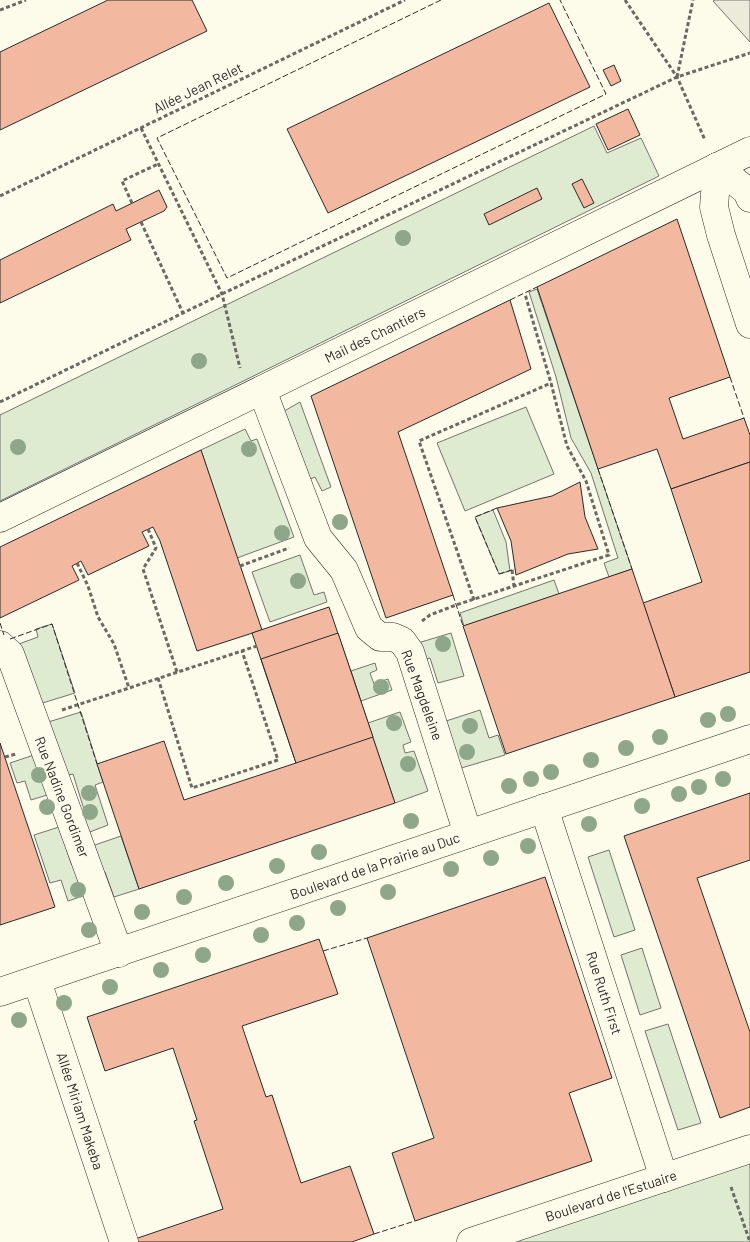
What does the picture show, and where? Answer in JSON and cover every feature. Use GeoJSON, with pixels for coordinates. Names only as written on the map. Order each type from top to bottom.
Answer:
{"type":"FeatureCollection","features":[{"type":"Feature","properties":{"kind":"street","name":"Mail des Chantiers"},"geometry":{"type":"LineString","coordinates":[[0,518],[750,151]]}},
{"type":"Feature","properties":{"kind":"street"},"geometry":{"type":"LineString","coordinates":[[717,168],[749,195]]}},
{"type":"Feature","properties":{"kind":"street"},"geometry":{"type":"LineString","coordinates":[[717,168],[714,207],[721,235],[741,262],[750,324]]}},
{"type":"Feature","properties":{"kind":"street"},"geometry":{"type":"LineString","coordinates":[[714,207],[749,195]]}},
{"type":"Feature","properties":{"kind":"street","name":"Rue Magdeleine"},"geometry":{"type":"LineString","coordinates":[[256,393],[318,538],[344,570],[369,628],[380,637],[402,641],[410,652],[468,834]]}},
{"type":"Feature","properties":{"kind":"street","name":"Rue Nadine Gordimer"},"geometry":{"type":"LineString","coordinates":[[0,645],[10,654],[119,953]]}},
{"type":"Feature","properties":{"kind":"street","name":"Boulevard de la Prairie au Duc"},"geometry":{"type":"LineString","coordinates":[[0,992],[750,739]]}},
{"type":"Feature","properties":{"kind":"street","name":"Rue Ruth First"},"geometry":{"type":"LineString","coordinates":[[544,808],[664,1178]]}},
{"type":"Feature","properties":{"kind":"street","name":"Allée Miriam Makeba"},"geometry":{"type":"LineString","coordinates":[[37,980],[124,1242]]}},
{"type":"Feature","properties":{"kind":"street","name":"Boulevard de l'Estuaire"},"geometry":{"type":"LineString","coordinates":[[471,1242],[750,1149]]}},
{"type":"Feature","properties":{"kind":"path"},"geometry":{"type":"LineString","coordinates":[[0,10],[26,0]]}},
{"type":"Feature","properties":{"kind":"path","name":"Allée Jean Relet"},"geometry":{"type":"LineString","coordinates":[[0,196],[405,0]]}},
{"type":"Feature","properties":{"kind":"path"},"geometry":{"type":"LineString","coordinates":[[626,0],[677,77],[717,168]]}},
{"type":"Feature","properties":{"kind":"path"},"geometry":{"type":"LineString","coordinates":[[677,77],[693,0]]}},
{"type":"Feature","properties":{"kind":"path"},"geometry":{"type":"LineString","coordinates":[[0,402],[677,77],[750,53]]}},
{"type":"Feature","properties":{"kind":"path"},"geometry":{"type":"LineString","coordinates":[[141,128],[222,294],[223,306],[244,381],[256,393]]}},
{"type":"Feature","properties":{"kind":"path"},"geometry":{"type":"LineString","coordinates":[[132,203],[122,181],[158,164]]}},
{"type":"Feature","properties":{"kind":"path"},"geometry":{"type":"LineString","coordinates":[[141,222],[183,313]]}},
{"type":"Feature","properties":{"kind":"path"},"geometry":{"type":"LineString","coordinates":[[402,641],[413,628],[430,615],[609,556],[586,481],[567,446],[525,293]]}},
{"type":"Feature","properties":{"kind":"path"},"geometry":{"type":"LineString","coordinates":[[474,600],[419,441],[551,383]]}},
{"type":"Feature","properties":{"kind":"path"},"geometry":{"type":"LineString","coordinates":[[148,529],[156,548],[143,568],[177,672]]}},
{"type":"Feature","properties":{"kind":"path"},"geometry":{"type":"LineString","coordinates":[[240,566],[318,538]]}},
{"type":"Feature","properties":{"kind":"path"},"geometry":{"type":"LineString","coordinates":[[77,563],[88,586],[98,617],[114,644],[129,688]]}},
{"type":"Feature","properties":{"kind":"path"},"geometry":{"type":"LineString","coordinates":[[512,570],[514,586]]}},
{"type":"Feature","properties":{"kind":"path"},"geometry":{"type":"LineString","coordinates":[[33,719],[257,646]]}},
{"type":"Feature","properties":{"kind":"path"},"geometry":{"type":"LineString","coordinates":[[158,678],[192,788],[278,760],[242,651]]}},
{"type":"Feature","properties":{"kind":"path"},"geometry":{"type":"LineString","coordinates":[[730,1186],[750,1242]]}},
{"type":"Feature","properties":{"kind":"green space"},"geometry":{"type":"Polygon","coordinates":[[[594,126],[607,153],[641,138],[659,176],[0,501],[0,415],[594,126]]]}},
{"type":"Feature","properties":{"kind":"green space"},"geometry":{"type":"Polygon","coordinates":[[[537,289],[632,569],[609,577],[604,563],[618,558],[591,473],[571,438],[556,377],[529,292],[537,289]]]}},
{"type":"Feature","properties":{"kind":"green space"},"geometry":{"type":"Polygon","coordinates":[[[300,402],[331,487],[322,491],[315,477],[306,481],[279,414],[300,402]]]}},
{"type":"Feature","properties":{"kind":"green space"},"geometry":{"type":"Polygon","coordinates":[[[526,407],[554,474],[465,511],[437,443],[526,407]]]}},
{"type":"Feature","properties":{"kind":"green space"},"geometry":{"type":"Polygon","coordinates":[[[245,429],[251,441],[257,439],[294,537],[237,558],[201,450],[245,429]]]}},
{"type":"Feature","properties":{"kind":"green space"},"geometry":{"type":"Polygon","coordinates":[[[493,510],[506,542],[510,571],[499,574],[475,517],[493,510]]]}},
{"type":"Feature","properties":{"kind":"green space"},"geometry":{"type":"Polygon","coordinates":[[[300,555],[314,595],[324,592],[327,602],[270,622],[252,572],[300,555]]]}},
{"type":"Feature","properties":{"kind":"green space"},"geometry":{"type":"Polygon","coordinates":[[[554,580],[559,594],[464,626],[460,613],[554,580]]]}},
{"type":"Feature","properties":{"kind":"green space"},"geometry":{"type":"Polygon","coordinates":[[[52,624],[75,693],[36,705],[16,645],[38,637],[36,629],[52,624]]]}},
{"type":"Feature","properties":{"kind":"green space"},"geometry":{"type":"Polygon","coordinates":[[[451,633],[464,676],[438,683],[430,658],[423,660],[418,643],[451,633]]]}},
{"type":"Feature","properties":{"kind":"green space"},"geometry":{"type":"Polygon","coordinates":[[[375,663],[377,670],[370,673],[374,684],[388,679],[392,690],[361,701],[351,671],[375,663]]]}},
{"type":"Feature","properties":{"kind":"green space"},"geometry":{"type":"Polygon","coordinates":[[[480,710],[489,738],[498,735],[505,755],[458,769],[443,722],[480,710]]]}},
{"type":"Feature","properties":{"kind":"green space"},"geometry":{"type":"Polygon","coordinates":[[[81,712],[103,782],[95,785],[108,825],[82,835],[77,819],[86,816],[73,774],[62,776],[45,723],[81,712]]]}},
{"type":"Feature","properties":{"kind":"green space"},"geometry":{"type":"Polygon","coordinates":[[[400,712],[411,742],[403,745],[405,753],[414,751],[428,791],[395,803],[368,723],[400,712]]]}},
{"type":"Feature","properties":{"kind":"green space"},"geometry":{"type":"Polygon","coordinates":[[[34,755],[47,795],[31,800],[25,781],[17,783],[10,763],[34,755]]]}},
{"type":"Feature","properties":{"kind":"green space"},"geometry":{"type":"Polygon","coordinates":[[[59,827],[71,863],[89,894],[68,901],[61,880],[50,883],[34,835],[59,827]]]}},
{"type":"Feature","properties":{"kind":"green space"},"geometry":{"type":"Polygon","coordinates":[[[121,836],[139,889],[114,897],[105,872],[100,873],[89,847],[121,836]]]}},
{"type":"Feature","properties":{"kind":"green space"},"geometry":{"type":"Polygon","coordinates":[[[609,850],[635,930],[614,937],[588,857],[609,850]]]}},
{"type":"Feature","properties":{"kind":"green space"},"geometry":{"type":"Polygon","coordinates":[[[642,948],[661,1008],[640,1015],[621,955],[642,948]]]}},
{"type":"Feature","properties":{"kind":"green space"},"geometry":{"type":"Polygon","coordinates":[[[668,1024],[701,1123],[678,1130],[645,1031],[668,1024]]]}},
{"type":"Feature","properties":{"kind":"green space"},"geometry":{"type":"Polygon","coordinates":[[[750,1161],[750,1242],[513,1242],[750,1161]]]}},
{"type":"Feature","properties":{"kind":"shaded area"},"geometry":{"type":"Polygon","coordinates":[[[750,0],[750,42],[713,1],[750,0]]]}},
{"type":"Feature","properties":{"kind":"building"},"geometry":{"type":"Polygon","coordinates":[[[108,0],[192,0],[207,31],[0,130],[0,52],[108,0]]]}},
{"type":"Feature","properties":{"kind":"building"},"geometry":{"type":"Polygon","coordinates":[[[549,3],[590,87],[328,213],[287,129],[549,3]]]}},
{"type":"Feature","properties":{"kind":"building"},"geometry":{"type":"Polygon","coordinates":[[[614,65],[621,81],[611,86],[603,70],[614,65]]]}},
{"type":"Feature","properties":{"kind":"building"},"geometry":{"type":"Polygon","coordinates":[[[628,109],[640,135],[608,150],[596,124],[628,109]]]}},
{"type":"Feature","properties":{"kind":"building"},"geometry":{"type":"Polygon","coordinates":[[[582,179],[594,203],[584,208],[572,184],[582,179]]]}},
{"type":"Feature","properties":{"kind":"building"},"geometry":{"type":"Polygon","coordinates":[[[537,188],[542,199],[489,225],[484,214],[537,188]]]}},
{"type":"Feature","properties":{"kind":"building"},"geometry":{"type":"Polygon","coordinates":[[[159,190],[167,207],[164,211],[126,229],[131,240],[0,303],[0,260],[113,204],[116,211],[159,190]]]}},
{"type":"Feature","properties":{"kind":"building"},"geometry":{"type":"Polygon","coordinates":[[[677,219],[730,377],[669,398],[683,439],[744,418],[750,435],[750,462],[671,489],[657,449],[598,469],[537,287],[677,219]]]}},
{"type":"Feature","properties":{"kind":"building"},"geometry":{"type":"Polygon","coordinates":[[[510,300],[531,369],[398,432],[453,595],[386,618],[311,396],[510,300]]]}},
{"type":"Feature","properties":{"kind":"building"},"geometry":{"type":"Polygon","coordinates":[[[201,450],[262,630],[197,651],[160,541],[153,527],[142,532],[149,546],[88,575],[81,561],[72,566],[79,580],[0,618],[0,547],[201,450]]]}},
{"type":"Feature","properties":{"kind":"building"},"geometry":{"type":"Polygon","coordinates":[[[750,462],[750,672],[675,697],[643,603],[702,582],[671,489],[750,462]]]}},
{"type":"Feature","properties":{"kind":"building"},"geometry":{"type":"Polygon","coordinates":[[[580,482],[585,517],[598,549],[568,554],[516,575],[511,541],[497,508],[552,496],[580,482]]]}},
{"type":"Feature","properties":{"kind":"building"},"geometry":{"type":"Polygon","coordinates":[[[632,569],[675,697],[506,754],[463,626],[632,569]]]}},
{"type":"Feature","properties":{"kind":"building"},"geometry":{"type":"Polygon","coordinates":[[[329,607],[395,803],[139,889],[97,764],[164,741],[184,800],[296,763],[252,633],[329,607]]]}},
{"type":"Feature","properties":{"kind":"building"},"geometry":{"type":"Polygon","coordinates":[[[338,633],[373,737],[296,763],[261,659],[338,633]]]}},
{"type":"Feature","properties":{"kind":"building"},"geometry":{"type":"Polygon","coordinates":[[[0,743],[55,907],[0,925],[0,743]]]}},
{"type":"Feature","properties":{"kind":"building"},"geometry":{"type":"Polygon","coordinates":[[[750,793],[750,860],[697,878],[750,1032],[750,1107],[720,1118],[624,836],[750,793]]]}},
{"type":"Feature","properties":{"kind":"building"},"geometry":{"type":"Polygon","coordinates":[[[545,877],[612,1078],[569,1093],[592,1161],[415,1221],[392,1153],[434,1138],[367,938],[545,877]]]}},
{"type":"Feature","properties":{"kind":"building"},"geometry":{"type":"Polygon","coordinates":[[[319,939],[338,994],[242,1026],[266,1097],[272,1095],[301,1183],[350,1166],[374,1234],[352,1242],[133,1242],[132,1240],[223,1209],[194,1121],[197,1120],[173,1048],[105,1071],[87,1017],[319,939]]]}},
{"type":"Feature","properties":{"kind":"fence"},"geometry":{"type":"LineString","coordinates":[[441,0],[157,138],[227,278],[606,94],[560,0]]}},
{"type":"Feature","properties":{"kind":"fence"},"geometry":{"type":"LineString","coordinates":[[510,300],[537,287]]}},
{"type":"Feature","properties":{"kind":"fence"},"geometry":{"type":"LineString","coordinates":[[730,377],[744,418]]}},
{"type":"Feature","properties":{"kind":"fence"},"geometry":{"type":"LineString","coordinates":[[598,469],[632,569]]}},
{"type":"Feature","properties":{"kind":"fence"},"geometry":{"type":"LineString","coordinates":[[497,508],[475,517],[499,574],[515,569]]}},
{"type":"Feature","properties":{"kind":"fence"},"geometry":{"type":"LineString","coordinates":[[453,595],[463,626]]}},
{"type":"Feature","properties":{"kind":"fence"},"geometry":{"type":"LineString","coordinates":[[0,623],[4,635]]}},
{"type":"Feature","properties":{"kind":"fence"},"geometry":{"type":"LineString","coordinates":[[10,639],[52,624],[97,764]]}},
{"type":"Feature","properties":{"kind":"fence"},"geometry":{"type":"LineString","coordinates":[[323,951],[367,938]]}},
{"type":"Feature","properties":{"kind":"fence"},"geometry":{"type":"LineString","coordinates":[[374,1234],[415,1221]]}}]}
